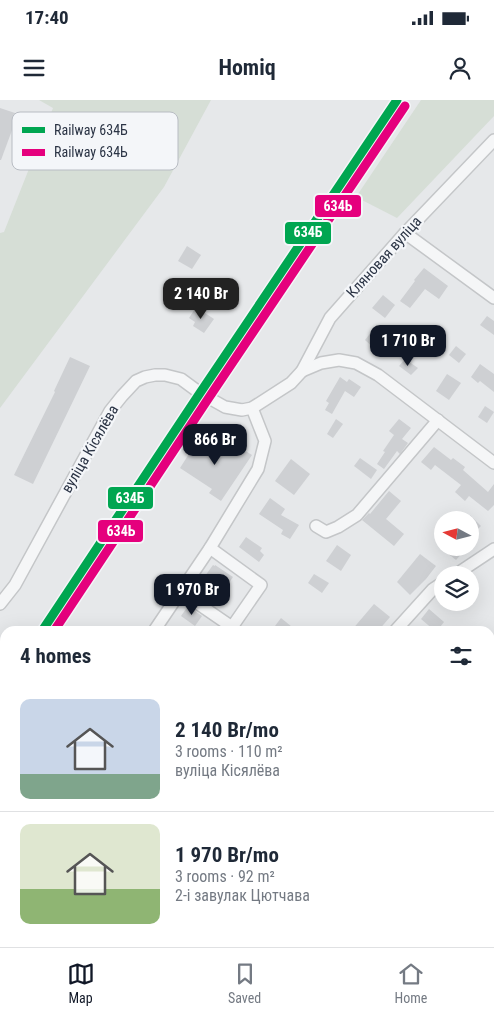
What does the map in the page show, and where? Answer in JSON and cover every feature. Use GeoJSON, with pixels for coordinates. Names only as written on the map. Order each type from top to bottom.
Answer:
{"type":"FeatureCollection","features":[{"type":"Feature","properties":{"kind":"street","name":"Кляновая вуліца"},"geometry":{"type":"LineString","coordinates":[[252,408],[291,384],[302,371],[330,318],[404,233],[494,140]]}},
{"type":"Feature","properties":{"kind":"street"},"geometry":{"type":"LineString","coordinates":[[404,233],[494,298]]}},
{"type":"Feature","properties":{"kind":"street"},"geometry":{"type":"LineString","coordinates":[[302,371],[321,363],[339,360],[356,363],[378,375],[494,463]]}},
{"type":"Feature","properties":{"kind":"street","name":"вуліца Кісялёва"},"geometry":{"type":"LineString","coordinates":[[0,604],[15,585],[110,412],[136,381],[144,376],[165,375],[181,379],[200,393],[225,407],[242,410],[252,408]]}},
{"type":"Feature","properties":{"kind":"street"},"geometry":{"type":"LineString","coordinates":[[157,626],[210,548],[258,468],[265,441],[252,408]]}},
{"type":"Feature","properties":{"kind":"street"},"geometry":{"type":"LineString","coordinates":[[316,526],[326,532],[356,516],[438,420]]}},
{"type":"Feature","properties":{"kind":"street"},"geometry":{"type":"LineString","coordinates":[[210,548],[261,585],[233,626]]}},
{"type":"Feature","properties":{"kind":"street"},"geometry":{"type":"LineString","coordinates":[[468,566],[494,549]]}},
{"type":"Feature","properties":{"kind":"street"},"geometry":{"type":"LineString","coordinates":[[400,626],[434,588]]}},
{"type":"Feature","properties":{"kind":"street"},"geometry":{"type":"LineString","coordinates":[[180,592],[231,626]]}},
{"type":"Feature","properties":{"kind":"shaded area"},"geometry":{"type":"Polygon","coordinates":[[[39,100],[211,100],[178,161],[178,112],[51,112],[53,108],[39,100]]]}},
{"type":"Feature","properties":{"kind":"shaded area"},"geometry":{"type":"Polygon","coordinates":[[[421,100],[494,100],[494,116],[397,218],[356,197],[421,100]]]}},
{"type":"Feature","properties":{"kind":"shaded area"},"geometry":{"type":"Polygon","coordinates":[[[28,170],[173,170],[164,187],[0,408],[0,233],[4,232],[28,170]]]}},
{"type":"Feature","properties":{"kind":"building"},"geometry":{"type":"Polygon","coordinates":[[[0,108],[12,112],[12,130],[0,160],[0,108]]]}},
{"type":"Feature","properties":{"kind":"building"},"geometry":{"type":"Polygon","coordinates":[[[187,246],[201,255],[192,269],[178,261],[187,246]]]}},
{"type":"Feature","properties":{"kind":"building"},"geometry":{"type":"Polygon","coordinates":[[[424,268],[448,286],[439,299],[425,289],[410,308],[400,301],[424,268]]]}},
{"type":"Feature","properties":{"kind":"building"},"geometry":{"type":"Polygon","coordinates":[[[383,295],[395,305],[385,318],[372,308],[383,295]]]}},
{"type":"Feature","properties":{"kind":"building"},"geometry":{"type":"Polygon","coordinates":[[[196,307],[214,319],[204,333],[193,326],[195,322],[189,318],[196,307]]]}},
{"type":"Feature","properties":{"kind":"building"},"geometry":{"type":"Polygon","coordinates":[[[487,316],[494,321],[494,335],[480,325],[487,316]]]}},
{"type":"Feature","properties":{"kind":"building"},"geometry":{"type":"Polygon","coordinates":[[[372,331],[384,340],[376,350],[365,340],[372,331]]]}},
{"type":"Feature","properties":{"kind":"building"},"geometry":{"type":"Polygon","coordinates":[[[456,346],[466,354],[459,363],[449,355],[456,346]]]}},
{"type":"Feature","properties":{"kind":"building"},"geometry":{"type":"Polygon","coordinates":[[[70,357],[90,366],[33,484],[14,475],[70,357]]]}},
{"type":"Feature","properties":{"kind":"building"},"geometry":{"type":"Polygon","coordinates":[[[405,359],[418,368],[411,375],[399,366],[405,359]]]}},
{"type":"Feature","properties":{"kind":"building"},"geometry":{"type":"Polygon","coordinates":[[[480,364],[494,374],[494,392],[480,381],[478,383],[471,377],[480,364]]]}},
{"type":"Feature","properties":{"kind":"building"},"geometry":{"type":"Polygon","coordinates":[[[447,374],[461,383],[449,400],[436,391],[447,374]]]}},
{"type":"Feature","properties":{"kind":"building"},"geometry":{"type":"Polygon","coordinates":[[[340,377],[347,382],[349,379],[361,387],[354,397],[345,391],[332,414],[325,410],[329,403],[326,401],[340,377]]]}},
{"type":"Feature","properties":{"kind":"building"},"geometry":{"type":"Polygon","coordinates":[[[485,406],[494,412],[487,423],[478,417],[485,406]]]}},
{"type":"Feature","properties":{"kind":"building"},"geometry":{"type":"Polygon","coordinates":[[[336,419],[343,424],[333,438],[327,434],[336,419]]]}},
{"type":"Feature","properties":{"kind":"building"},"geometry":{"type":"Polygon","coordinates":[[[399,419],[411,428],[402,439],[408,443],[400,454],[397,451],[384,469],[377,464],[394,435],[389,431],[399,419]]]}},
{"type":"Feature","properties":{"kind":"building"},"geometry":{"type":"Polygon","coordinates":[[[201,435],[233,456],[239,447],[252,455],[221,501],[209,493],[212,489],[180,468],[201,435]]]}},
{"type":"Feature","properties":{"kind":"building"},"geometry":{"type":"Polygon","coordinates":[[[434,447],[451,460],[453,458],[465,467],[463,470],[488,492],[494,484],[494,505],[488,511],[469,496],[465,501],[455,492],[461,485],[435,465],[431,470],[421,462],[434,447]]]}},
{"type":"Feature","properties":{"kind":"building"},"geometry":{"type":"Polygon","coordinates":[[[360,458],[377,470],[371,479],[354,466],[360,458]]]}},
{"type":"Feature","properties":{"kind":"building"},"geometry":{"type":"Polygon","coordinates":[[[291,459],[310,474],[294,495],[275,481],[291,459]]]}},
{"type":"Feature","properties":{"kind":"building"},"geometry":{"type":"Polygon","coordinates":[[[389,491],[401,501],[386,519],[404,534],[394,546],[362,520],[370,514],[389,491]]]}},
{"type":"Feature","properties":{"kind":"building"},"geometry":{"type":"Polygon","coordinates":[[[270,498],[285,509],[281,515],[299,525],[290,539],[281,534],[283,530],[259,514],[270,498]]]}},
{"type":"Feature","properties":{"kind":"building"},"geometry":{"type":"Polygon","coordinates":[[[246,537],[262,548],[260,551],[264,555],[259,562],[239,547],[246,537]]]}},
{"type":"Feature","properties":{"kind":"building"},"geometry":{"type":"Polygon","coordinates":[[[337,545],[351,555],[341,571],[326,561],[337,545]]]}},
{"type":"Feature","properties":{"kind":"building"},"geometry":{"type":"Polygon","coordinates":[[[420,554],[436,566],[410,595],[397,582],[420,554]]]}},
{"type":"Feature","properties":{"kind":"building"},"geometry":{"type":"Polygon","coordinates":[[[451,556],[460,556],[456,560],[451,556]]]}},
{"type":"Feature","properties":{"kind":"building"},"geometry":{"type":"Polygon","coordinates":[[[213,565],[233,577],[222,593],[216,588],[207,601],[191,590],[194,585],[197,587],[213,565]]]}},
{"type":"Feature","properties":{"kind":"building"},"geometry":{"type":"Polygon","coordinates":[[[314,574],[329,583],[322,593],[308,583],[314,574]]]}},
{"type":"Feature","properties":{"kind":"building"},"geometry":{"type":"Polygon","coordinates":[[[374,604],[390,617],[382,626],[355,626],[374,604]]]}},
{"type":"Feature","properties":{"kind":"building"},"geometry":{"type":"Polygon","coordinates":[[[188,606],[202,616],[195,626],[181,616],[188,606]]]}},
{"type":"Feature","properties":{"kind":"building"},"geometry":{"type":"Polygon","coordinates":[[[429,609],[444,622],[441,626],[429,626],[421,619],[429,609]]]}},
{"type":"Feature","properties":{"kind":"building"},"geometry":{"type":"Polygon","coordinates":[[[281,618],[291,626],[275,626],[281,618]]]}},
{"type":"Feature","properties":{"kind":"rail line","name":"634Б"},"geometry":{"type":"LineString","coordinates":[[45,626],[397,100]]}},
{"type":"Feature","properties":{"kind":"rail line","name":"634Ь"},"geometry":{"type":"LineString","coordinates":[[57,626],[405,106]]}}]}
